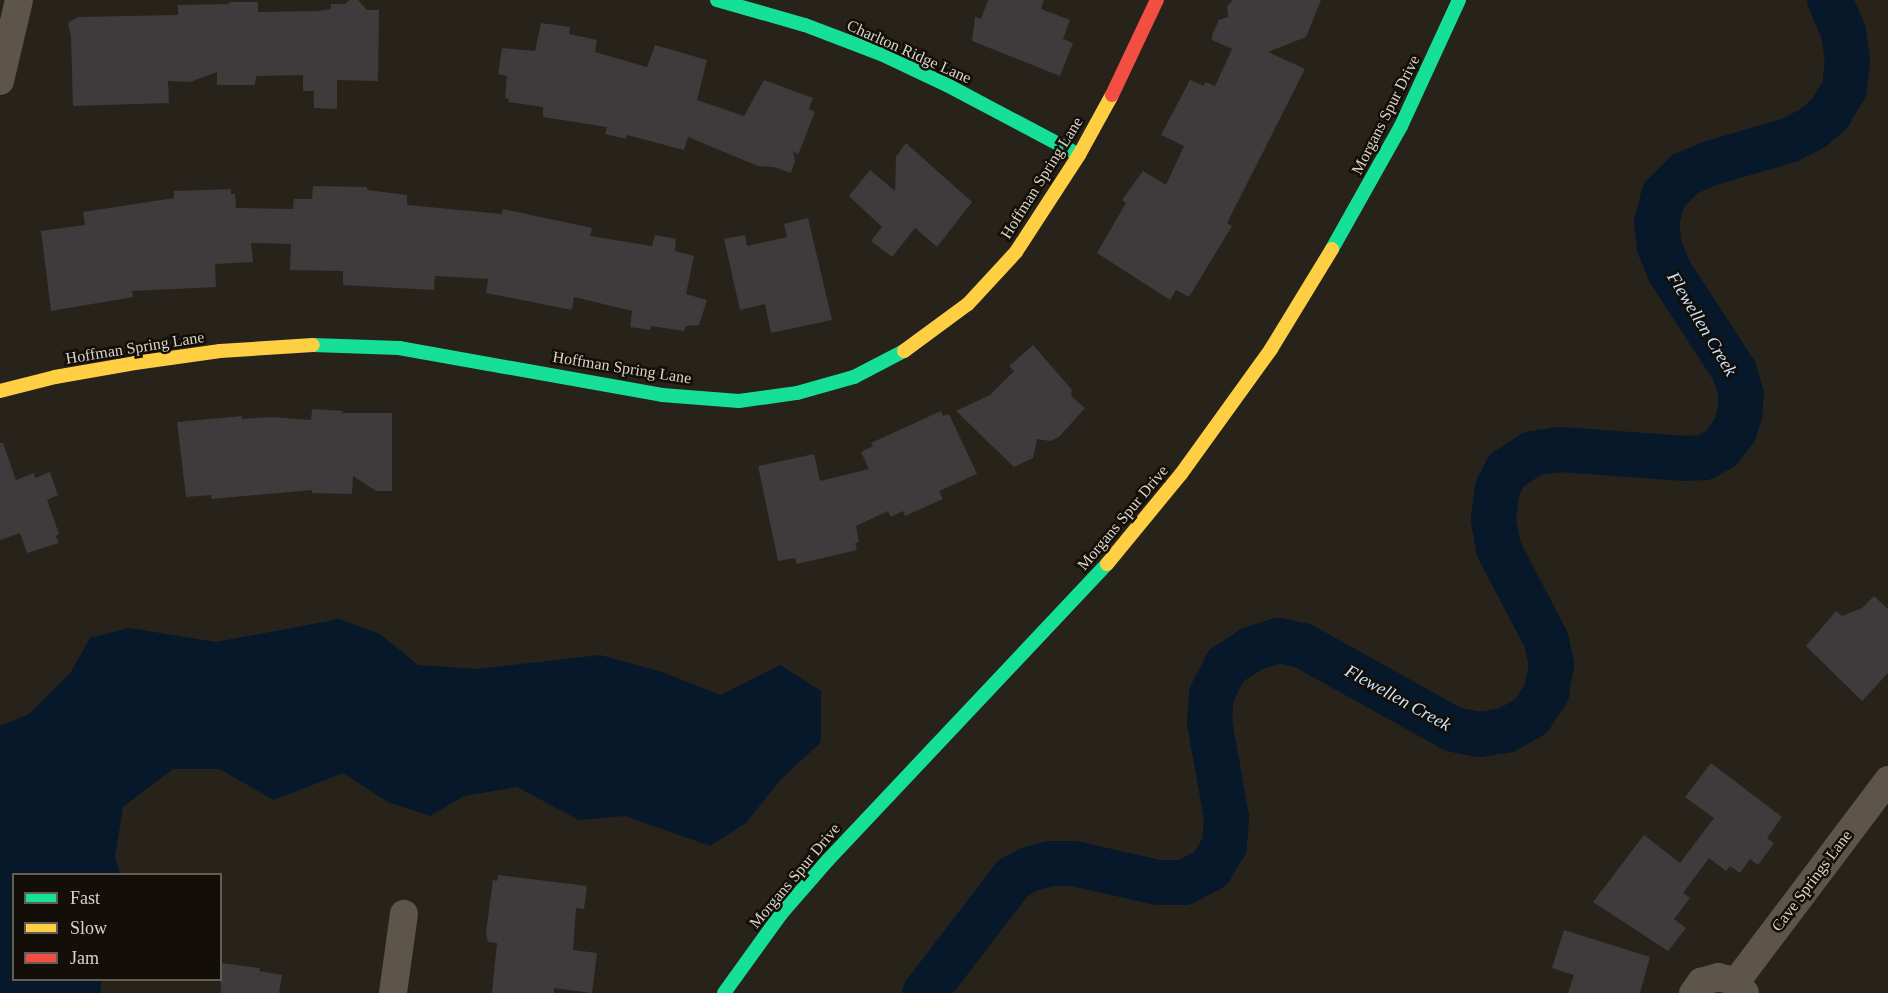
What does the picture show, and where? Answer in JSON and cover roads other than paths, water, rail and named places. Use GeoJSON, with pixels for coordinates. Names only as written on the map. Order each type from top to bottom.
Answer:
{"type":"FeatureCollection","features":[{"type":"Feature","properties":{"kind":"street"},"geometry":{"type":"LineString","coordinates":[[0,81],[19,0]]}},
{"type":"Feature","properties":{"kind":"street","name":"Hoffman Spring Lane"},"geometry":{"type":"LineString","coordinates":[[0,391],[55,377],[135,363],[220,351],[320,345],[399,348],[471,359],[662,395],[739,400],[797,393],[854,377],[914,346],[968,304],[1016,252],[1078,155],[1121,79],[1157,0]]}},
{"type":"Feature","properties":{"kind":"street","name":"Morgans Spur Drive"},"geometry":{"type":"LineString","coordinates":[[724,993],[781,914],[828,860],[1071,604],[1131,537],[1181,474],[1270,349],[1328,258],[1401,126],[1459,0]]}},
{"type":"Feature","properties":{"kind":"street","name":"Charlton Ridge Lane"},"geometry":{"type":"LineString","coordinates":[[730,2],[805,25],[881,54],[948,85],[1078,155]]}},
{"type":"Feature","properties":{"kind":"street","name":"Cave Springs Lane"},"geometry":{"type":"LineString","coordinates":[[1693,993],[1701,982],[1712,978],[1723,977],[1741,988],[1888,780]]}},
{"type":"Feature","properties":{"kind":"street"},"geometry":{"type":"LineString","coordinates":[[393,993],[404,914]]}},
{"type":"Feature","properties":{"kind":"water"},"geometry":{"type":"Polygon","coordinates":[[[339,619],[380,634],[418,665],[478,669],[600,655],[659,671],[721,695],[780,665],[821,691],[821,742],[781,779],[746,823],[710,846],[625,816],[579,820],[517,787],[464,796],[430,816],[388,802],[343,773],[274,800],[219,769],[173,769],[123,807],[115,856],[120,873],[12,873],[12,981],[102,981],[100,993],[0,993],[0,726],[29,714],[71,672],[90,638],[129,628],[216,642],[339,619]]]}},
{"type":"Feature","properties":{"kind":"waterway","name":"Flewellen Creek"},"geometry":{"type":"LineString","coordinates":[[924,993],[1013,877],[1031,868],[1051,863],[1073,863],[1157,882],[1184,882],[1210,868],[1224,845],[1226,817],[1209,722],[1211,694],[1226,665],[1252,648],[1278,640],[1302,645],[1453,729],[1479,734],[1505,730],[1530,716],[1546,692],[1551,664],[1546,640],[1498,548],[1493,519],[1497,488],[1506,470],[1532,453],[1560,449],[1685,458],[1704,457],[1721,447],[1734,430],[1739,415],[1741,394],[1734,371],[1669,271],[1659,246],[1656,223],[1663,195],[1684,174],[1709,163],[1788,140],[1812,128],[1829,113],[1844,88],[1847,60],[1843,31],[1829,0]]}}]}
